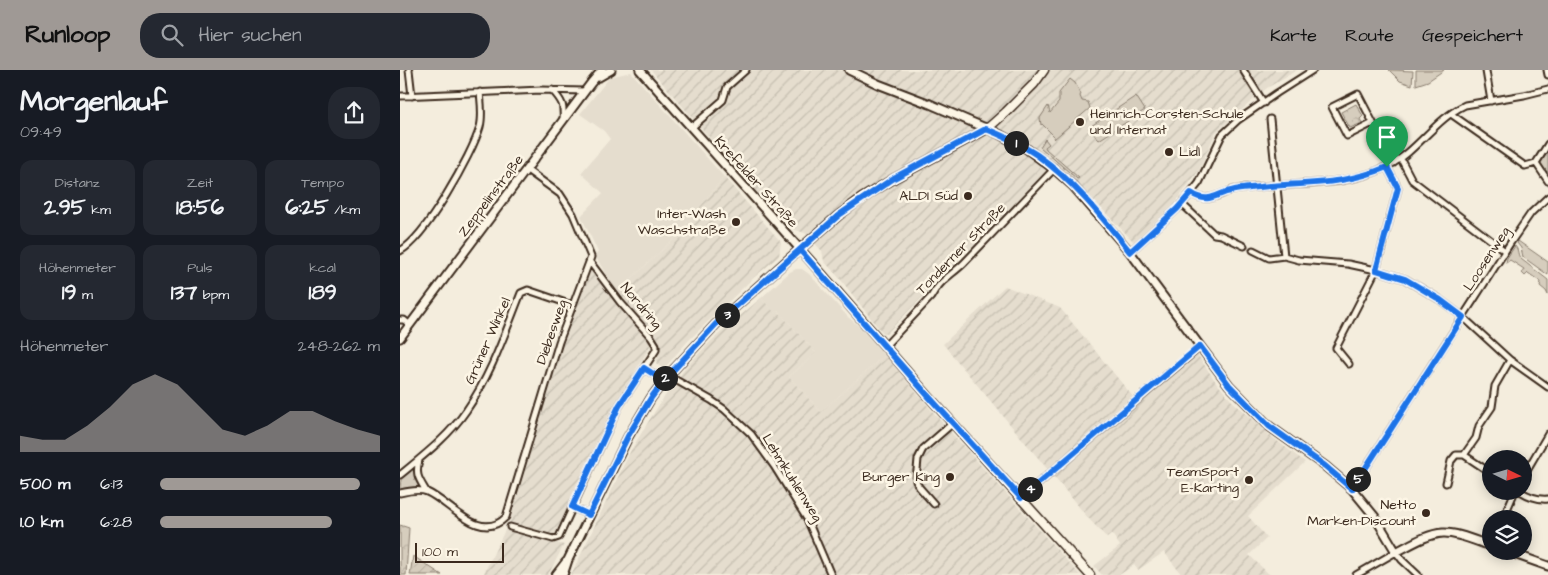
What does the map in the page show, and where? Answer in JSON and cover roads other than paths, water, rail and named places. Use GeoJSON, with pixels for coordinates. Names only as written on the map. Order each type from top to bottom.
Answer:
{"type":"FeatureCollection","features":[{"type":"Feature","properties":{"kind":"main road"},"geometry":{"type":"LineString","coordinates":[[800,250],[839,215],[862,198],[894,178],[986,129],[1034,84],[1044,70]]}},
{"type":"Feature","properties":{"kind":"main road","name":"Krefelder Straße"},"geometry":{"type":"LineString","coordinates":[[800,250],[1090,575]]}},
{"type":"Feature","properties":{"kind":"street"},"geometry":{"type":"LineString","coordinates":[[409,70],[412,96]]}},
{"type":"Feature","properties":{"kind":"street","name":"Zeppelinstraße"},"geometry":{"type":"LineString","coordinates":[[400,338],[563,122],[590,83],[602,70]]}},
{"type":"Feature","properties":{"kind":"street"},"geometry":{"type":"LineString","coordinates":[[590,83],[611,70]]}},
{"type":"Feature","properties":{"kind":"street"},"geometry":{"type":"LineString","coordinates":[[691,128],[722,100],[727,87],[746,70]]}},
{"type":"Feature","properties":{"kind":"street"},"geometry":{"type":"LineString","coordinates":[[849,70],[860,72],[986,129],[1027,149],[1054,169],[1073,186],[1130,252],[1229,385],[1269,426],[1325,466],[1352,489],[1375,517],[1402,560],[1418,575]]}},
{"type":"Feature","properties":{"kind":"street"},"geometry":{"type":"LineString","coordinates":[[1244,70],[1264,103]]}},
{"type":"Feature","properties":{"kind":"street"},"geometry":{"type":"LineString","coordinates":[[1130,252],[1182,204],[1191,193],[1199,183],[1222,136],[1238,120],[1313,70]]}},
{"type":"Feature","properties":{"kind":"street"},"geometry":{"type":"LineString","coordinates":[[1547,70],[1548,75]]}},
{"type":"Feature","properties":{"kind":"street","name":"Krefelder Straße"},"geometry":{"type":"LineString","coordinates":[[641,71],[800,250]]}},
{"type":"Feature","properties":{"kind":"street"},"geometry":{"type":"LineString","coordinates":[[1486,71],[1491,100]]}},
{"type":"Feature","properties":{"kind":"street"},"geometry":{"type":"LineString","coordinates":[[1191,193],[1197,198],[1209,198],[1230,191],[1252,188],[1349,180],[1373,173],[1400,160],[1440,122],[1465,105],[1548,89]]}},
{"type":"Feature","properties":{"kind":"street"},"geometry":{"type":"LineString","coordinates":[[400,96],[552,90],[585,91]]}},
{"type":"Feature","properties":{"kind":"street"},"geometry":{"type":"LineString","coordinates":[[552,90],[562,101],[564,108],[563,122]]}},
{"type":"Feature","properties":{"kind":"street"},"geometry":{"type":"LineString","coordinates":[[400,251],[414,241],[430,220],[473,146],[480,124],[480,92]]}},
{"type":"Feature","properties":{"kind":"street"},"geometry":{"type":"LineString","coordinates":[[1373,123],[1347,136],[1332,107],[1358,94],[1394,163]]}},
{"type":"Feature","properties":{"kind":"street"},"geometry":{"type":"LineString","coordinates":[[1451,114],[1525,166],[1536,163],[1548,144]]}},
{"type":"Feature","properties":{"kind":"street"},"geometry":{"type":"LineString","coordinates":[[1270,119],[1284,256]]}},
{"type":"Feature","properties":{"kind":"street"},"geometry":{"type":"LineString","coordinates":[[1400,160],[1412,180],[1506,251]]}},
{"type":"Feature","properties":{"kind":"street"},"geometry":{"type":"LineString","coordinates":[[1536,163],[1548,181]]}},
{"type":"Feature","properties":{"kind":"street"},"geometry":{"type":"LineString","coordinates":[[1349,364],[1336,348],[1376,270],[1398,188],[1387,167]]}},
{"type":"Feature","properties":{"kind":"street","name":"Tonderner Straße"},"geometry":{"type":"LineString","coordinates":[[884,346],[931,297],[935,288],[964,263],[1054,169]]}},
{"type":"Feature","properties":{"kind":"street"},"geometry":{"type":"LineString","coordinates":[[527,170],[560,194],[573,214],[590,252],[590,262]]}},
{"type":"Feature","properties":{"kind":"street","name":"Loosenweg"},"geometry":{"type":"LineString","coordinates":[[1352,489],[1531,213],[1548,197]]}},
{"type":"Feature","properties":{"kind":"street"},"geometry":{"type":"LineString","coordinates":[[1182,204],[1214,234],[1221,234],[1244,246]]}},
{"type":"Feature","properties":{"kind":"street"},"geometry":{"type":"LineString","coordinates":[[563,575],[589,515],[628,436],[651,398],[666,378],[716,324],[800,250]]}},
{"type":"Feature","properties":{"kind":"street"},"geometry":{"type":"LineString","coordinates":[[1253,250],[1269,258],[1284,256],[1299,260],[1348,264],[1405,279],[1439,299],[1463,317],[1510,360],[1548,387]]}},
{"type":"Feature","properties":{"kind":"street","name":"Diebesweg"},"geometry":{"type":"LineString","coordinates":[[426,491],[460,515],[484,526],[494,525],[506,517],[559,342],[590,262]]}},
{"type":"Feature","properties":{"kind":"street","name":"Nordring"},"geometry":{"type":"LineString","coordinates":[[510,527],[553,540],[559,537],[619,406],[656,350],[654,341],[620,302],[590,262]]}},
{"type":"Feature","properties":{"kind":"street","name":"Grüner Winkel"},"geometry":{"type":"LineString","coordinates":[[400,475],[419,460],[454,426],[470,405],[487,377],[521,293],[528,290],[572,306]]}},
{"type":"Feature","properties":{"kind":"street"},"geometry":{"type":"LineString","coordinates":[[400,320],[404,320],[410,325]]}},
{"type":"Feature","properties":{"kind":"street"},"geometry":{"type":"LineString","coordinates":[[1021,498],[1200,346]]}},
{"type":"Feature","properties":{"kind":"street"},"geometry":{"type":"LineString","coordinates":[[1464,456],[1476,438],[1479,426],[1492,407],[1495,386],[1510,360]]}},
{"type":"Feature","properties":{"kind":"street"},"geometry":{"type":"LineString","coordinates":[[644,368],[658,377],[666,378]]}},
{"type":"Feature","properties":{"kind":"street","name":"Lehmkuhlenweg"},"geometry":{"type":"LineString","coordinates":[[666,378],[674,379],[711,400],[729,412],[751,434],[774,466],[807,520],[831,575]]}},
{"type":"Feature","properties":{"kind":"street"},"geometry":{"type":"LineString","coordinates":[[934,504],[916,481],[918,459],[923,448],[953,423]]}},
{"type":"Feature","properties":{"kind":"street"},"geometry":{"type":"LineString","coordinates":[[1532,461],[1548,434]]}},
{"type":"Feature","properties":{"kind":"street"},"geometry":{"type":"LineString","coordinates":[[1446,482],[1451,461],[1456,455],[1464,456],[1482,467]]}},
{"type":"Feature","properties":{"kind":"street"},"geometry":{"type":"LineString","coordinates":[[419,460],[416,470],[418,478],[426,491]]}},
{"type":"Feature","properties":{"kind":"street"},"geometry":{"type":"LineString","coordinates":[[400,493],[426,491]]}},
{"type":"Feature","properties":{"kind":"street"},"geometry":{"type":"LineString","coordinates":[[1532,497],[1548,498]]}},
{"type":"Feature","properties":{"kind":"street"},"geometry":{"type":"LineString","coordinates":[[572,507],[589,515]]}},
{"type":"Feature","properties":{"kind":"street"},"geometry":{"type":"LineString","coordinates":[[1356,575],[1396,552],[1442,533],[1456,534],[1482,543]]}},
{"type":"Feature","properties":{"kind":"street"},"geometry":{"type":"LineString","coordinates":[[556,575],[568,560]]}},
{"type":"Feature","properties":{"kind":"street"},"geometry":{"type":"LineString","coordinates":[[1531,560],[1548,566]]}},
{"type":"Feature","properties":{"kind":"place","name":"Heinrich-Corsten-Schule und Internat"},"geometry":{"type":"Point","coordinates":[1080,122]}},
{"type":"Feature","properties":{"kind":"place","name":"Lidl"},"geometry":{"type":"Point","coordinates":[1169,152]}},
{"type":"Feature","properties":{"kind":"place","name":"ALDI Süd"},"geometry":{"type":"Point","coordinates":[968,196]}},
{"type":"Feature","properties":{"kind":"place","name":"Inter-Wash Waschstraße"},"geometry":{"type":"Point","coordinates":[736,222]}},
{"type":"Feature","properties":{"kind":"place","name":"Burger King"},"geometry":{"type":"Point","coordinates":[950,477]}},
{"type":"Feature","properties":{"kind":"place","name":"TeamSport E-Karting"},"geometry":{"type":"Point","coordinates":[1249,480]}},
{"type":"Feature","properties":{"kind":"place","name":"Netto Marken-Discount"},"geometry":{"type":"Point","coordinates":[1426,513]}}]}
